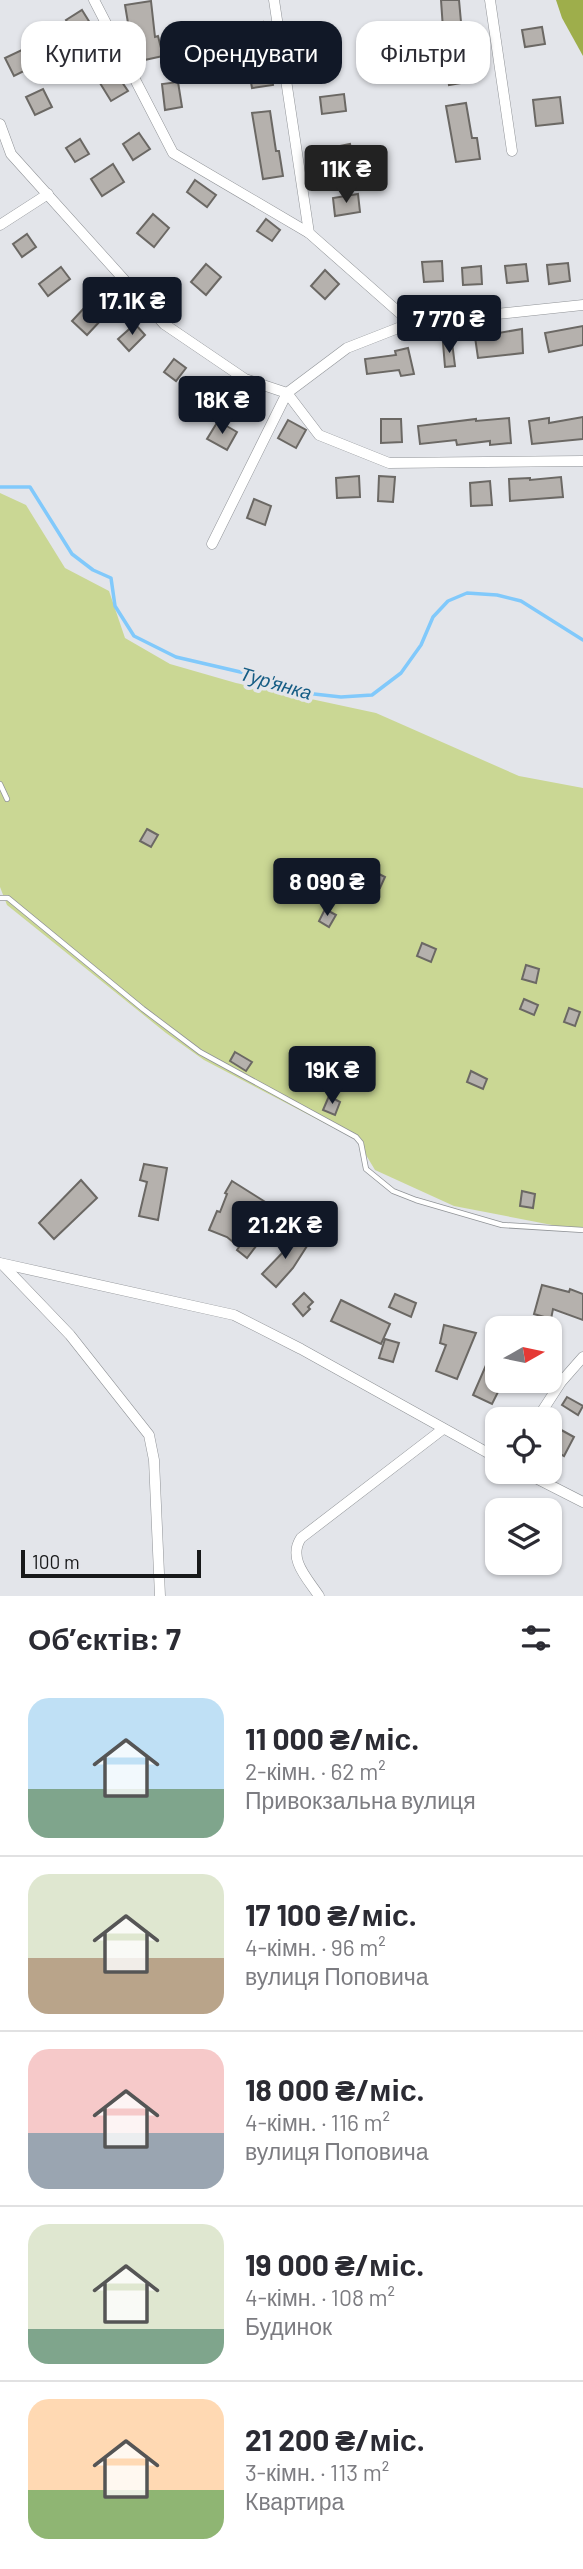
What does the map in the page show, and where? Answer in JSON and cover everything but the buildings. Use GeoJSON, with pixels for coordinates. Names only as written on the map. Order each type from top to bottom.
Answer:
{"type":"FeatureCollection","features":[{"type":"Feature","properties":{"kind":"street"},"geometry":{"type":"LineString","coordinates":[[94,0],[173,153],[309,233],[411,323]]}},
{"type":"Feature","properties":{"kind":"street"},"geometry":{"type":"LineString","coordinates":[[274,0],[309,233]]}},
{"type":"Feature","properties":{"kind":"street"},"geometry":{"type":"LineString","coordinates":[[490,0],[512,151]]}},
{"type":"Feature","properties":{"kind":"street"},"geometry":{"type":"LineString","coordinates":[[0,124],[11,154],[164,324],[245,379],[287,393],[319,435],[390,463],[583,461]]}},
{"type":"Feature","properties":{"kind":"street"},"geometry":{"type":"LineString","coordinates":[[0,225],[48,194]]}},
{"type":"Feature","properties":{"kind":"street"},"geometry":{"type":"LineString","coordinates":[[212,544],[287,393],[347,348],[411,323],[583,305]]}},
{"type":"Feature","properties":{"kind":"street"},"geometry":{"type":"LineString","coordinates":[[1,1264],[234,1315],[301,1349],[485,1452]]}},
{"type":"Feature","properties":{"kind":"street"},"geometry":{"type":"LineString","coordinates":[[1,1264],[70,1335],[149,1435],[154,1460],[160,1596]]}},
{"type":"Feature","properties":{"kind":"street"},"geometry":{"type":"LineString","coordinates":[[545,1407],[561,1382],[583,1357]]}},
{"type":"Feature","properties":{"kind":"street"},"geometry":{"type":"LineString","coordinates":[[319,1596],[298,1564],[295,1546],[301,1538],[443,1429]]}},
{"type":"Feature","properties":{"kind":"street"},"geometry":{"type":"LineString","coordinates":[[548,1484],[583,1502]]}},
{"type":"Feature","properties":{"kind":"lane"},"geometry":{"type":"LineString","coordinates":[[0,784],[7,799]]}},
{"type":"Feature","properties":{"kind":"lane"},"geometry":{"type":"LineString","coordinates":[[0,898],[8,898],[143,1009],[200,1052],[356,1137],[361,1143],[366,1169],[393,1191],[502,1225],[583,1230]]}},
{"type":"Feature","properties":{"kind":"green space"},"geometry":{"type":"Polygon","coordinates":[[[556,0],[583,0],[583,56],[562,18],[556,0]]]}},
{"type":"Feature","properties":{"kind":"green space"},"geometry":{"type":"Polygon","coordinates":[[[0,493],[26,505],[65,568],[109,591],[125,638],[170,664],[236,683],[376,713],[519,776],[583,788],[583,1231],[454,1206],[375,1170],[357,1140],[204,1060],[166,1033],[7,905],[0,887],[0,493]]]}},
{"type":"Feature","properties":{"kind":"waterway","name":"Тур'янка"},"geometry":{"type":"LineString","coordinates":[[0,487],[30,487],[72,554],[93,570],[111,578],[115,606],[134,636],[176,657],[266,678],[296,692],[341,697],[372,695],[401,673],[421,645],[433,617],[448,601],[467,593],[497,595],[521,601],[583,640]]}}]}
